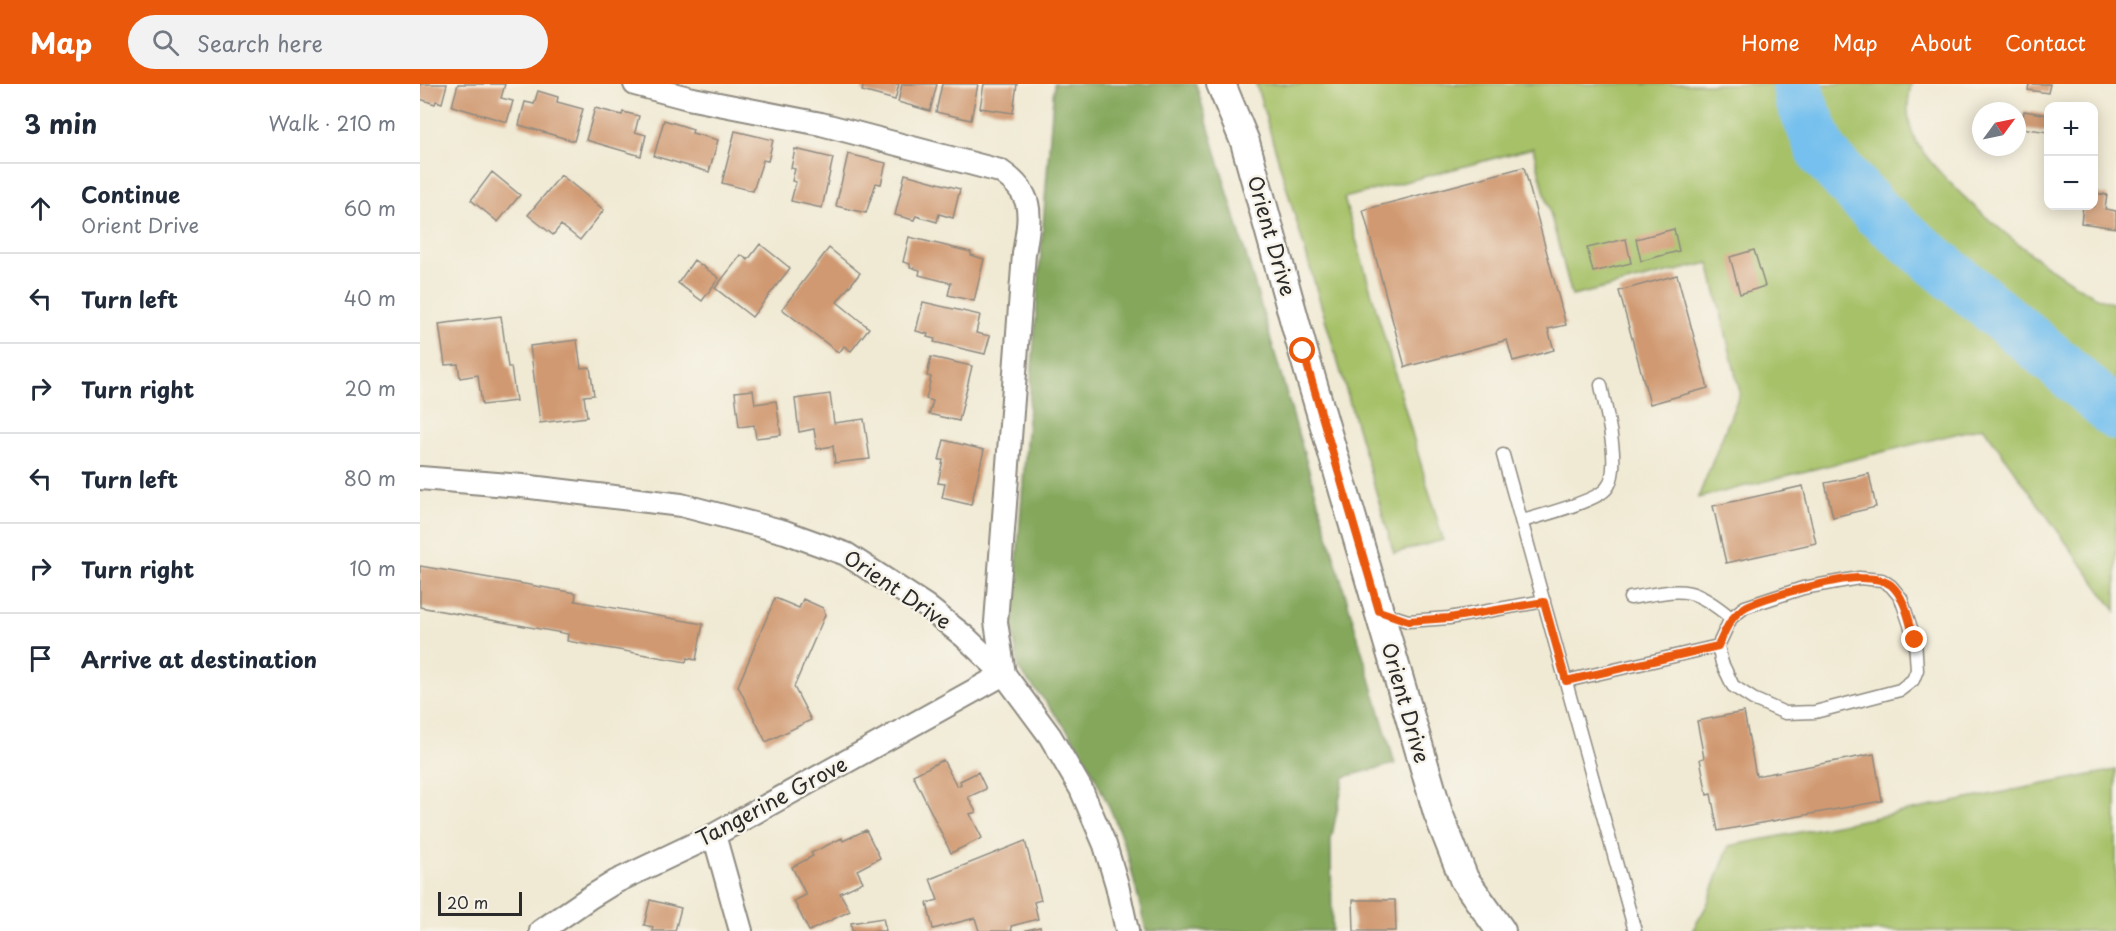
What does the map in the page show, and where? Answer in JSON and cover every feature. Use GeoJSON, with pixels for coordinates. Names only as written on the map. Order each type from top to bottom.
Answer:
{"type":"FeatureCollection","features":[{"type":"Feature","properties":{"kind":"street"},"geometry":{"type":"LineString","coordinates":[[635,84],[688,98],[821,124],[1000,171],[1014,180],[1023,191],[1028,202],[1029,216],[1023,265],[996,622],[1004,674]]}},
{"type":"Feature","properties":{"kind":"street","name":"Orient Drive"},"geometry":{"type":"LineString","coordinates":[[1221,84],[1245,142],[1438,813],[1464,879],[1501,931]]}},
{"type":"Feature","properties":{"kind":"street","name":"Orient Drive"},"geometry":{"type":"LineString","coordinates":[[420,478],[522,486],[681,505],[784,532],[846,554],[926,606],[965,637],[1004,674],[1050,736],[1081,789],[1105,845],[1127,931]]}},
{"type":"Feature","properties":{"kind":"street","name":"Tangerine Grove"},"geometry":{"type":"LineString","coordinates":[[541,931],[615,882],[714,834],[1004,674]]}},
{"type":"Feature","properties":{"kind":"street"},"geometry":{"type":"LineString","coordinates":[[714,834],[741,931]]}},
{"type":"Feature","properties":{"kind":"lane"},"geometry":{"type":"LineString","coordinates":[[1522,521],[1575,505],[1606,490],[1613,465],[1611,438],[1601,385]]}},
{"type":"Feature","properties":{"kind":"lane"},"geometry":{"type":"LineString","coordinates":[[1503,455],[1635,931]]}},
{"type":"Feature","properties":{"kind":"lane"},"geometry":{"type":"LineString","coordinates":[[1859,578],[1881,580],[1891,585],[1901,598],[1915,640],[1917,670],[1913,680],[1900,690],[1815,712],[1785,713],[1753,699],[1733,686],[1722,663],[1718,646],[1731,618],[1745,607],[1803,588],[1859,578]]}},
{"type":"Feature","properties":{"kind":"lane"},"geometry":{"type":"LineString","coordinates":[[1630,598],[1680,590],[1696,594],[1712,602],[1731,618]]}},
{"type":"Feature","properties":{"kind":"lane"},"geometry":{"type":"LineString","coordinates":[[1379,611],[1408,621],[1449,618],[1544,602]]}},
{"type":"Feature","properties":{"kind":"lane"},"geometry":{"type":"LineString","coordinates":[[1566,681],[1718,646]]}},
{"type":"Feature","properties":{"kind":"green space"},"geometry":{"type":"Polygon","coordinates":[[[1054,84],[1196,84],[1395,764],[1344,777],[1331,840],[1332,931],[1146,931],[1128,856],[1112,813],[1092,771],[1071,735],[1019,670],[1012,624],[1054,84]]]}},
{"type":"Feature","properties":{"kind":"green space"},"geometry":{"type":"Polygon","coordinates":[[[1256,84],[1911,84],[1908,111],[1914,137],[1926,156],[1947,180],[2037,259],[2095,296],[2116,304],[2116,612],[1983,427],[1698,498],[1740,393],[1709,263],[1572,296],[1533,148],[1344,198],[1443,540],[1394,553],[1256,84]]]}},
{"type":"Feature","properties":{"kind":"green space"},"geometry":{"type":"Polygon","coordinates":[[[2116,770],[2116,931],[1692,931],[1707,905],[1729,846],[2116,770]]]}},
{"type":"Feature","properties":{"kind":"building"},"geometry":{"type":"Polygon","coordinates":[[[420,84],[447,84],[442,103],[436,101],[435,104],[420,99],[420,84]]]}},
{"type":"Feature","properties":{"kind":"building"},"geometry":{"type":"Polygon","coordinates":[[[458,84],[505,84],[501,98],[513,101],[507,122],[452,106],[458,84]]]}},
{"type":"Feature","properties":{"kind":"building"},"geometry":{"type":"Polygon","coordinates":[[[864,84],[899,84],[895,100],[862,91],[864,84]]]}},
{"type":"Feature","properties":{"kind":"building"},"geometry":{"type":"Polygon","coordinates":[[[902,84],[937,84],[930,111],[898,102],[902,84]]]}},
{"type":"Feature","properties":{"kind":"building"},"geometry":{"type":"Polygon","coordinates":[[[942,84],[978,84],[971,120],[936,112],[942,84]]]}},
{"type":"Feature","properties":{"kind":"building"},"geometry":{"type":"Polygon","coordinates":[[[984,84],[1017,84],[1013,113],[980,108],[984,84]]]}},
{"type":"Feature","properties":{"kind":"building"},"geometry":{"type":"Polygon","coordinates":[[[2029,84],[2050,84],[2048,93],[2028,90],[2029,84]]]}},
{"type":"Feature","properties":{"kind":"building"},"geometry":{"type":"Polygon","coordinates":[[[538,91],[558,97],[557,102],[583,109],[574,141],[519,125],[525,102],[534,104],[538,91]]]}},
{"type":"Feature","properties":{"kind":"building"},"geometry":{"type":"Polygon","coordinates":[[[595,108],[622,115],[623,112],[639,116],[635,132],[646,135],[641,156],[586,140],[595,108]]]}},
{"type":"Feature","properties":{"kind":"building"},"geometry":{"type":"Polygon","coordinates":[[[2026,111],[2044,114],[2044,131],[2026,129],[2026,111]]]}},
{"type":"Feature","properties":{"kind":"building"},"geometry":{"type":"Polygon","coordinates":[[[664,120],[693,129],[692,133],[718,140],[709,172],[654,156],[664,120]]]}},
{"type":"Feature","properties":{"kind":"building"},"geometry":{"type":"Polygon","coordinates":[[[735,131],[773,140],[768,161],[763,160],[753,191],[722,183],[735,131]]]}},
{"type":"Feature","properties":{"kind":"building"},"geometry":{"type":"Polygon","coordinates":[[[795,149],[833,158],[822,208],[791,201],[796,182],[792,181],[795,169],[791,168],[795,149]]]}},
{"type":"Feature","properties":{"kind":"building"},"geometry":{"type":"Polygon","coordinates":[[[848,154],[886,163],[881,184],[876,183],[866,213],[836,206],[848,154]]]}},
{"type":"Feature","properties":{"kind":"building"},"geometry":{"type":"Polygon","coordinates":[[[1524,167],[1566,325],[1548,329],[1554,350],[1513,361],[1507,340],[1405,367],[1363,210],[1524,167]]]}},
{"type":"Feature","properties":{"kind":"building"},"geometry":{"type":"Polygon","coordinates":[[[492,172],[520,195],[498,222],[471,200],[492,172]]]}},
{"type":"Feature","properties":{"kind":"building"},"geometry":{"type":"Polygon","coordinates":[[[905,174],[960,189],[953,218],[939,214],[937,222],[916,216],[914,220],[895,215],[905,174]]]}},
{"type":"Feature","properties":{"kind":"building"},"geometry":{"type":"Polygon","coordinates":[[[561,175],[604,210],[580,240],[561,225],[553,235],[528,215],[561,175]]]}},
{"type":"Feature","properties":{"kind":"building"},"geometry":{"type":"Polygon","coordinates":[[[2098,194],[2107,195],[2105,209],[2116,211],[2116,228],[2081,223],[2083,210],[2098,210],[2098,194]]]}},
{"type":"Feature","properties":{"kind":"building"},"geometry":{"type":"Polygon","coordinates":[[[1674,229],[1679,251],[1641,261],[1636,239],[1674,229]]]}},
{"type":"Feature","properties":{"kind":"building"},"geometry":{"type":"Polygon","coordinates":[[[909,237],[971,252],[971,255],[984,259],[974,301],[948,295],[951,283],[919,275],[920,270],[903,262],[909,237]]]}},
{"type":"Feature","properties":{"kind":"building"},"geometry":{"type":"Polygon","coordinates":[[[1626,239],[1631,263],[1593,272],[1587,248],[1626,239]]]}},
{"type":"Feature","properties":{"kind":"building"},"geometry":{"type":"Polygon","coordinates":[[[760,244],[790,268],[752,317],[715,288],[741,255],[748,260],[760,244]]]}},
{"type":"Feature","properties":{"kind":"building"},"geometry":{"type":"Polygon","coordinates":[[[829,248],[860,273],[837,302],[869,328],[851,351],[844,346],[839,353],[782,309],[829,248]]]}},
{"type":"Feature","properties":{"kind":"building"},"geometry":{"type":"Polygon","coordinates":[[[1754,250],[1765,286],[1740,294],[1730,257],[1754,250]]]}},
{"type":"Feature","properties":{"kind":"building"},"geometry":{"type":"Polygon","coordinates":[[[694,260],[719,278],[702,301],[678,283],[694,260]]]}},
{"type":"Feature","properties":{"kind":"building"},"geometry":{"type":"Polygon","coordinates":[[[1677,275],[1708,388],[1650,404],[1619,291],[1677,275]]]}},
{"type":"Feature","properties":{"kind":"building"},"geometry":{"type":"Polygon","coordinates":[[[923,302],[980,315],[976,333],[990,336],[985,354],[934,342],[935,339],[927,337],[928,334],[916,331],[923,302]]]}},
{"type":"Feature","properties":{"kind":"building"},"geometry":{"type":"Polygon","coordinates":[[[501,316],[508,367],[511,367],[516,401],[482,405],[478,375],[460,378],[458,364],[445,365],[439,324],[501,316]]]}},
{"type":"Feature","properties":{"kind":"building"},"geometry":{"type":"Polygon","coordinates":[[[577,340],[581,368],[590,367],[594,395],[584,396],[587,417],[540,423],[530,346],[577,340]]]}},
{"type":"Feature","properties":{"kind":"building"},"geometry":{"type":"Polygon","coordinates":[[[931,357],[972,366],[959,421],[929,414],[933,401],[926,399],[931,377],[927,376],[931,357]]]}},
{"type":"Feature","properties":{"kind":"building"},"geometry":{"type":"Polygon","coordinates":[[[753,390],[755,404],[776,401],[781,435],[756,438],[754,425],[739,427],[735,392],[753,390]]]}},
{"type":"Feature","properties":{"kind":"building"},"geometry":{"type":"Polygon","coordinates":[[[830,394],[834,423],[864,419],[870,459],[835,463],[833,446],[817,449],[814,429],[799,432],[795,399],[830,394]]]}},
{"type":"Feature","properties":{"kind":"building"},"geometry":{"type":"Polygon","coordinates":[[[944,440],[984,450],[971,505],[942,498],[945,484],[938,483],[943,460],[939,460],[944,440]]]}},
{"type":"Feature","properties":{"kind":"building"},"geometry":{"type":"Polygon","coordinates":[[[1869,474],[1876,507],[1833,517],[1825,483],[1869,474]]]}},
{"type":"Feature","properties":{"kind":"building"},"geometry":{"type":"Polygon","coordinates":[[[1803,486],[1816,543],[1726,563],[1713,506],[1803,486]]]}},
{"type":"Feature","properties":{"kind":"building"},"geometry":{"type":"Polygon","coordinates":[[[420,566],[576,593],[575,601],[703,624],[696,660],[687,658],[686,662],[567,641],[568,634],[420,607],[420,566]]]}},
{"type":"Feature","properties":{"kind":"building"},"geometry":{"type":"Polygon","coordinates":[[[775,598],[799,608],[803,599],[823,608],[825,615],[794,687],[811,720],[766,742],[738,686],[775,598]]]}},
{"type":"Feature","properties":{"kind":"building"},"geometry":{"type":"Polygon","coordinates":[[[1744,712],[1756,776],[1874,754],[1882,801],[1718,831],[1711,794],[1707,795],[1700,759],[1704,758],[1697,721],[1744,712]]]}},
{"type":"Feature","properties":{"kind":"building"},"geometry":{"type":"Polygon","coordinates":[[[943,760],[957,786],[961,784],[960,781],[978,772],[986,789],[968,797],[976,812],[970,814],[982,838],[951,853],[913,775],[943,760]]]}},
{"type":"Feature","properties":{"kind":"building"},"geometry":{"type":"Polygon","coordinates":[[[866,830],[880,858],[857,870],[863,882],[840,893],[850,911],[809,931],[794,901],[806,895],[792,867],[813,856],[811,853],[842,838],[843,841],[866,830]]]}},
{"type":"Feature","properties":{"kind":"building"},"geometry":{"type":"Polygon","coordinates":[[[1025,841],[1041,900],[1034,902],[1038,919],[1011,926],[1012,931],[979,931],[975,918],[933,929],[927,903],[938,900],[930,879],[1025,841]]]}},
{"type":"Feature","properties":{"kind":"building"},"geometry":{"type":"Polygon","coordinates":[[[650,900],[681,908],[675,931],[652,931],[653,927],[644,925],[650,900]]]}},
{"type":"Feature","properties":{"kind":"building"},"geometry":{"type":"Polygon","coordinates":[[[1353,900],[1395,900],[1396,931],[1354,931],[1353,900]]]}},
{"type":"Feature","properties":{"kind":"building"},"geometry":{"type":"Polygon","coordinates":[[[883,918],[886,931],[852,931],[851,923],[883,918]]]}},
{"type":"Feature","properties":{"kind":"building"},"geometry":{"type":"Polygon","coordinates":[[[1040,927],[1041,931],[1026,931],[1026,930],[1040,927]]]}},
{"type":"Feature","properties":{"kind":"waterway"},"geometry":{"type":"LineString","coordinates":[[1797,84],[1800,99],[1823,154],[1876,212],[2053,359],[2116,415]]}},
{"type":"Feature","properties":{"kind":"route"},"geometry":{"type":"LineString","coordinates":[[1303,351],[1379,611],[1408,621],[1449,618],[1544,602],[1566,681],[1718,646],[1731,618],[1745,607],[1803,588],[1859,578],[1881,580],[1891,585],[1901,598],[1915,640]]}}]}
